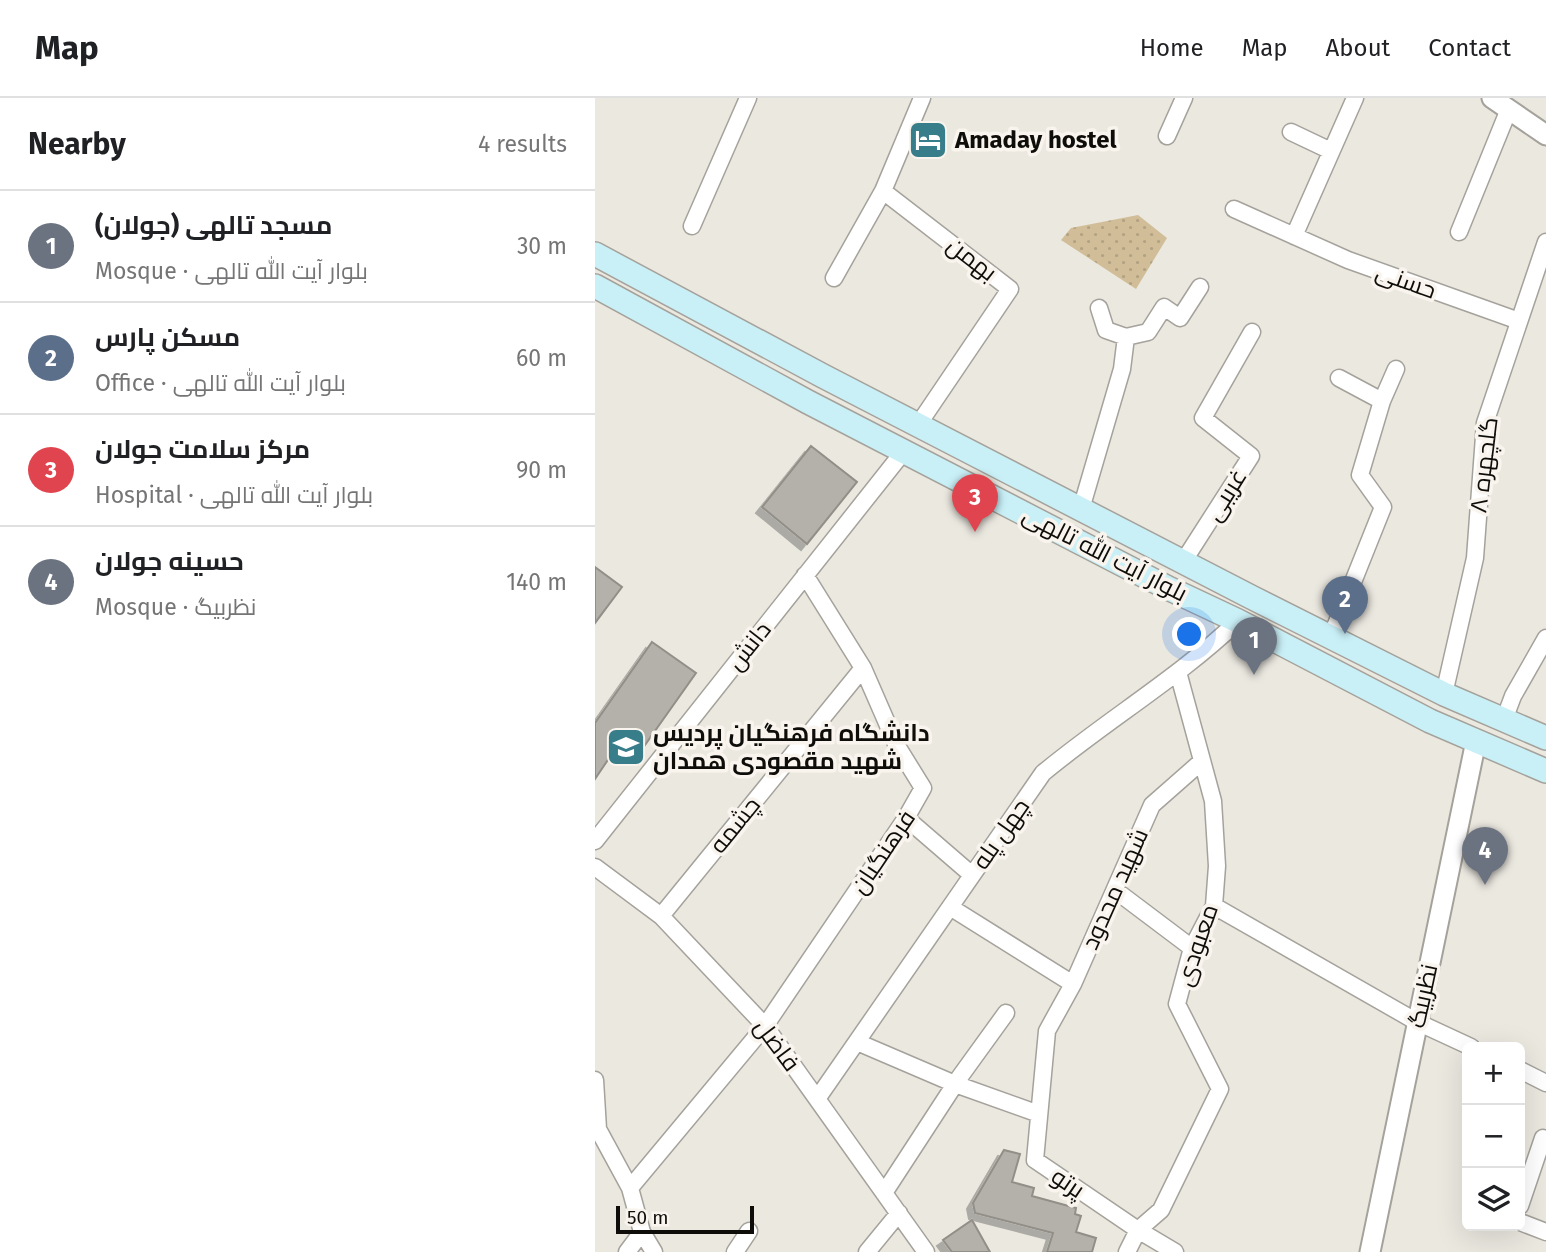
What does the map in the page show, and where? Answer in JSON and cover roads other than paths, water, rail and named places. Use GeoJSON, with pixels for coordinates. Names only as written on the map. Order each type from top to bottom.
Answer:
{"type":"FeatureCollection","features":[{"type":"Feature","properties":{"kind":"main road","name":"بلوار آیت الله تالهی"},"geometry":{"type":"LineString","coordinates":[[595,254],[1251,597],[1444,694],[1546,738]]}},
{"type":"Feature","properties":{"kind":"main road","name":"بلوار آیت الله تالهی"},"geometry":{"type":"LineString","coordinates":[[595,286],[1170,589],[1238,621],[1430,721],[1546,771]]}},
{"type":"Feature","properties":{"kind":"main road"},"geometry":{"type":"LineString","coordinates":[[1238,621],[1251,597]]}},
{"type":"Feature","properties":{"kind":"street"},"geometry":{"type":"LineString","coordinates":[[692,226],[748,98]]}},
{"type":"Feature","properties":{"kind":"street"},"geometry":{"type":"LineString","coordinates":[[834,278],[883,191],[922,98]]}},
{"type":"Feature","properties":{"kind":"street"},"geometry":{"type":"LineString","coordinates":[[1167,136],[1184,98]]}},
{"type":"Feature","properties":{"kind":"street"},"geometry":{"type":"LineString","coordinates":[[1294,236],[1355,98]]}},
{"type":"Feature","properties":{"kind":"street"},"geometry":{"type":"LineString","coordinates":[[1492,98],[1546,135]]}},
{"type":"Feature","properties":{"kind":"street"},"geometry":{"type":"LineString","coordinates":[[1459,232],[1509,110]]}},
{"type":"Feature","properties":{"kind":"street"},"geometry":{"type":"LineString","coordinates":[[1291,132],[1331,151]]}},
{"type":"Feature","properties":{"kind":"street","name":"بهمن"},"geometry":{"type":"LineString","coordinates":[[883,191],[1010,289],[918,425]]}},
{"type":"Feature","properties":{"kind":"street","name":"حسنی"},"geometry":{"type":"LineString","coordinates":[[1234,209],[1348,260],[1519,321]]}},
{"type":"Feature","properties":{"kind":"street","name":"گلچهره ۸"},"geometry":{"type":"LineString","coordinates":[[1444,694],[1475,558],[1485,423],[1546,242]]}},
{"type":"Feature","properties":{"kind":"street"},"geometry":{"type":"LineString","coordinates":[[1099,309],[1106,330],[1126,337],[1148,332],[1164,307],[1180,318],[1199,287]]}},
{"type":"Feature","properties":{"kind":"street","name":"غریبی"},"geometry":{"type":"LineString","coordinates":[[1184,562],[1251,456],[1203,418],[1252,332]]}},
{"type":"Feature","properties":{"kind":"street"},"geometry":{"type":"LineString","coordinates":[[1081,509],[1122,369],[1126,337]]}},
{"type":"Feature","properties":{"kind":"street"},"geometry":{"type":"LineString","coordinates":[[1331,637],[1383,507],[1360,475],[1382,401],[1396,369]]}},
{"type":"Feature","properties":{"kind":"street"},"geometry":{"type":"LineString","coordinates":[[1339,378],[1382,401]]}},
{"type":"Feature","properties":{"kind":"street","name":"دانش"},"geometry":{"type":"LineString","coordinates":[[595,841],[904,451]]}},
{"type":"Feature","properties":{"kind":"street"},"geometry":{"type":"LineString","coordinates":[[806,575],[863,668]]}},
{"type":"Feature","properties":{"kind":"street","name":"چهل پله"},"geometry":{"type":"LineString","coordinates":[[817,1099],[1043,773],[1082,740],[1150,694],[1238,621]]}},
{"type":"Feature","properties":{"kind":"street"},"geometry":{"type":"LineString","coordinates":[[1504,720],[1513,696],[1546,638]]}},
{"type":"Feature","properties":{"kind":"street","name":"فرهنگیان"},"geometry":{"type":"LineString","coordinates":[[630,1188],[765,1026],[907,818],[923,788],[897,746],[863,668]]}},
{"type":"Feature","properties":{"kind":"street","name":"چشمه"},"geometry":{"type":"LineString","coordinates":[[660,916],[863,668]]}},
{"type":"Feature","properties":{"kind":"street","name":"معبودی"},"geometry":{"type":"LineString","coordinates":[[1138,1230],[1161,1210],[1220,1089],[1177,1004],[1192,948],[1214,906],[1217,866],[1213,801],[1178,672]]}},
{"type":"Feature","properties":{"kind":"street","name":"نظربیگ"},"geometry":{"type":"LineString","coordinates":[[1370,1252],[1476,741]]}},
{"type":"Feature","properties":{"kind":"street","name":"شهید محدود"},"geometry":{"type":"LineString","coordinates":[[1047,1031],[1073,984],[1152,805],[1202,761]]}},
{"type":"Feature","properties":{"kind":"street"},"geometry":{"type":"LineString","coordinates":[[907,818],[972,875]]}},
{"type":"Feature","properties":{"kind":"street","name":"فاضل"},"geometry":{"type":"LineString","coordinates":[[595,867],[660,916],[765,1026],[926,1252]]}},
{"type":"Feature","properties":{"kind":"street"},"geometry":{"type":"LineString","coordinates":[[1115,890],[1192,948]]}},
{"type":"Feature","properties":{"kind":"street"},"geometry":{"type":"LineString","coordinates":[[1214,906],[1417,1022],[1462,1043]]}},
{"type":"Feature","properties":{"kind":"street"},"geometry":{"type":"LineString","coordinates":[[950,907],[1073,984]]}},
{"type":"Feature","properties":{"kind":"street"},"geometry":{"type":"LineString","coordinates":[[884,1193],[955,1084],[1006,1013]]}},
{"type":"Feature","properties":{"kind":"street","name":"پرتو"},"geometry":{"type":"LineString","coordinates":[[1047,1031],[1035,1160],[1175,1252]]}},
{"type":"Feature","properties":{"kind":"street"},"geometry":{"type":"LineString","coordinates":[[857,1042],[955,1084],[1039,1114]]}},
{"type":"Feature","properties":{"kind":"street"},"geometry":{"type":"LineString","coordinates":[[1525,1072],[1546,1083]]}},
{"type":"Feature","properties":{"kind":"street"},"geometry":{"type":"LineString","coordinates":[[595,1080],[596,1129],[630,1188],[642,1232],[654,1252]]}},
{"type":"Feature","properties":{"kind":"street"},"geometry":{"type":"LineString","coordinates":[[1525,1192],[1545,1136]]}},
{"type":"Feature","properties":{"kind":"street"},"geometry":{"type":"LineString","coordinates":[[867,1252],[899,1213]]}},
{"type":"Feature","properties":{"kind":"street"},"geometry":{"type":"LineString","coordinates":[[1525,1224],[1546,1232]]}},
{"type":"Feature","properties":{"kind":"street"},"geometry":{"type":"LineString","coordinates":[[1127,1252],[1138,1230]]}},
{"type":"Feature","properties":{"kind":"street"},"geometry":{"type":"LineString","coordinates":[[734,1252],[749,1231]]}},
{"type":"Feature","properties":{"kind":"street"},"geometry":{"type":"LineString","coordinates":[[627,1252],[642,1232]]}},
{"type":"Feature","properties":{"kind":"place","name":"Amaday hostel"},"geometry":{"type":"Point","coordinates":[928,140]}},
{"type":"Feature","properties":{"kind":"place","name":"مرکز سلامت جولان"},"geometry":{"type":"Point","coordinates":[975,532]}},
{"type":"Feature","properties":{"kind":"place","name":"مسکن پارس"},"geometry":{"type":"Point","coordinates":[1345,634]}},
{"type":"Feature","properties":{"kind":"place","name":"مسجد تالهی (جولان)"},"geometry":{"type":"Point","coordinates":[1254,675]}},
{"type":"Feature","properties":{"kind":"place","name":"دانشگاه فرهنگیان پردیس شهید مقصودی همدان"},"geometry":{"type":"Point","coordinates":[626,747]}},
{"type":"Feature","properties":{"kind":"place","name":"حسینه جولان"},"geometry":{"type":"Point","coordinates":[1485,885]}}]}
